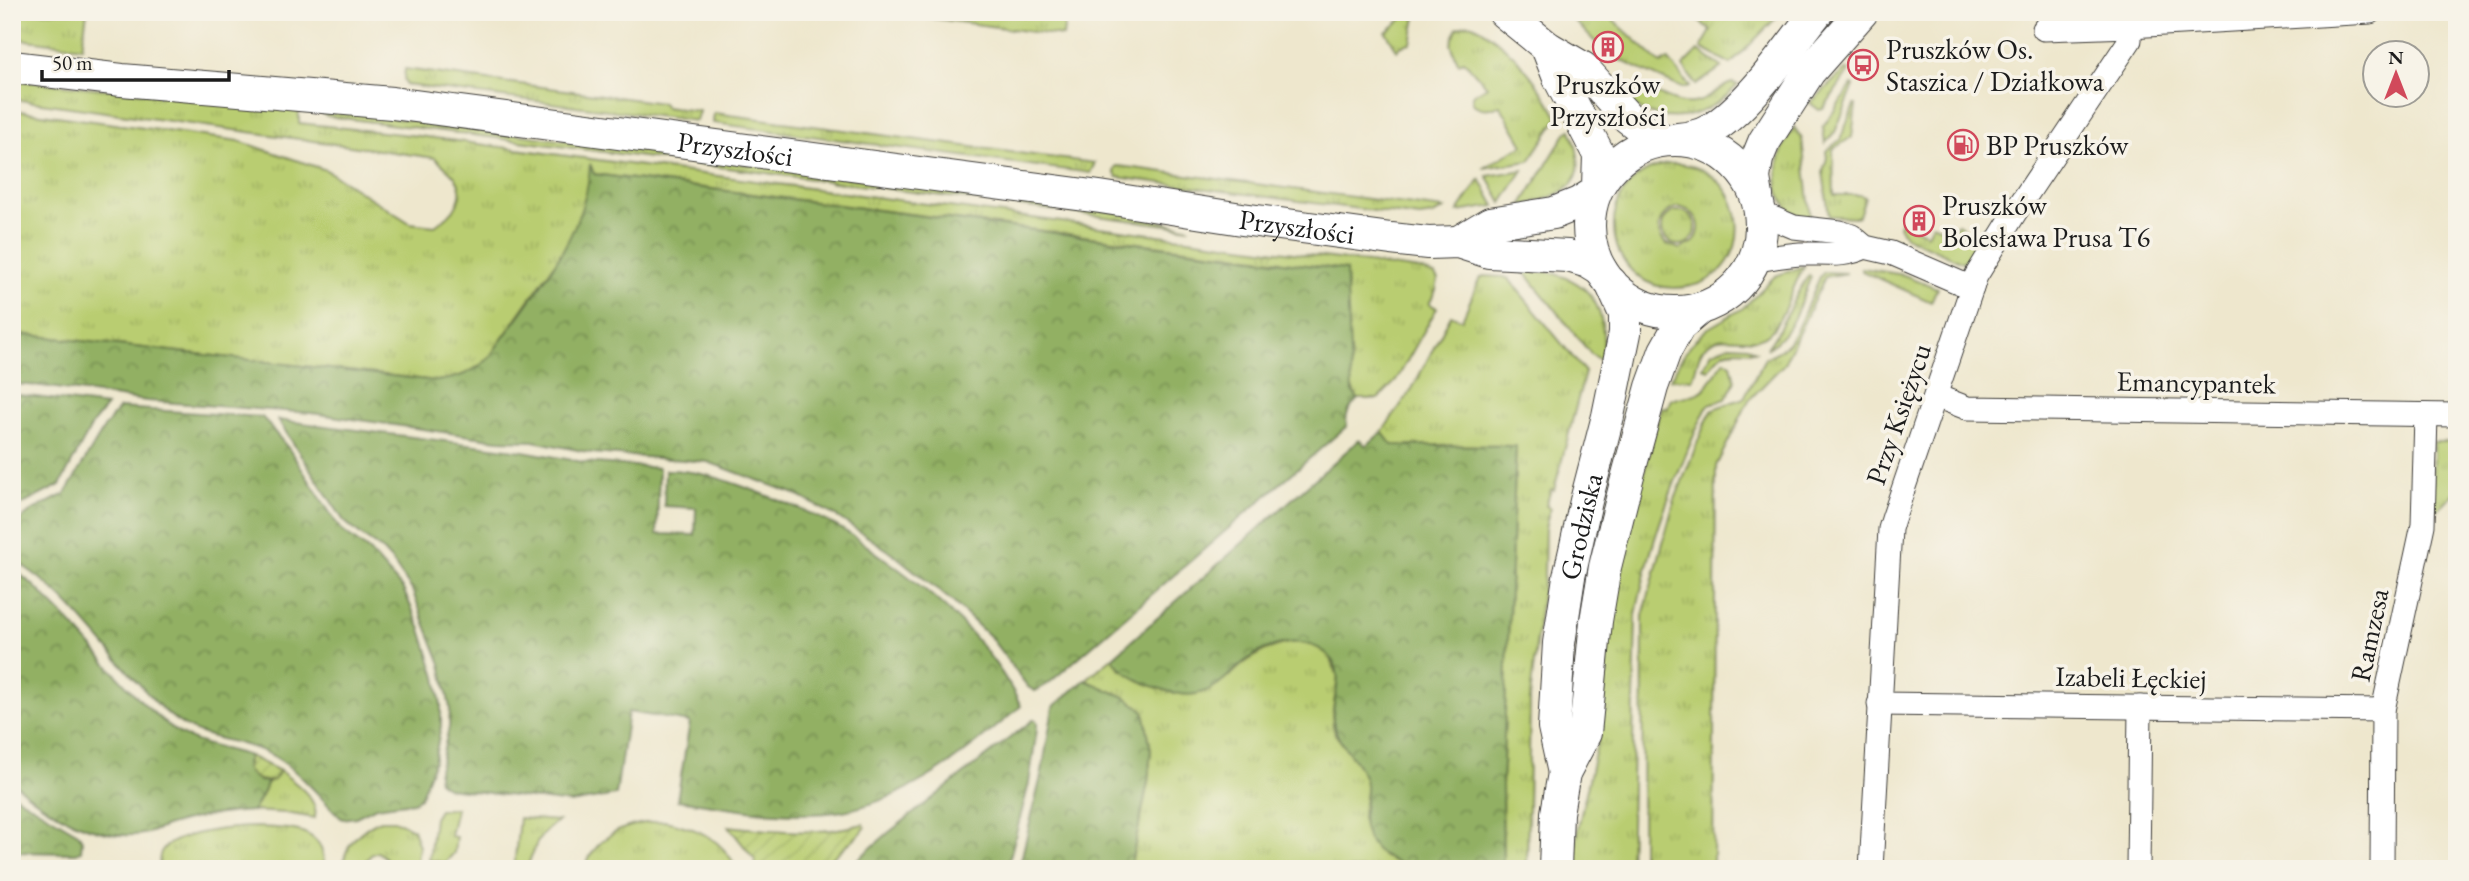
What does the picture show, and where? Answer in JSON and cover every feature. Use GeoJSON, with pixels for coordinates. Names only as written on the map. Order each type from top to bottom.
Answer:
{"type":"FeatureCollection","features":[{"type":"Feature","properties":{"kind":"street"},"geometry":{"type":"LineString","coordinates":[[1504,12],[1547,47],[1583,68],[1626,116],[1645,131],[1671,139],[1702,143],[1730,159],[1742,170],[1759,205],[1794,227],[1840,232],[1852,236],[1866,247],[1891,253],[1972,288]]}},
{"type":"Feature","properties":{"kind":"street"},"geometry":{"type":"LineString","coordinates":[[1597,189],[1613,166],[1639,147],[1700,135],[1720,123],[1757,85],[1817,12]]}},
{"type":"Feature","properties":{"kind":"street"},"geometry":{"type":"LineString","coordinates":[[1547,47],[1559,78],[1598,155],[1597,189],[1591,208],[1589,232],[1594,256],[1606,277],[1636,303],[1651,309],[1683,313],[1724,297],[1737,287],[1755,260],[1762,229],[1754,178],[1756,159],[1764,142],[1810,72],[1862,12]]}},
{"type":"Feature","properties":{"kind":"street"},"geometry":{"type":"LineString","coordinates":[[2044,29],[2370,12]]}},
{"type":"Feature","properties":{"kind":"street","name":"Przy Księżycu"},"geometry":{"type":"LineString","coordinates":[[1871,869],[1890,529],[1976,276],[2021,203],[2130,40],[2130,26]]}},
{"type":"Feature","properties":{"kind":"street","name":"Przyszłości"},"geometry":{"type":"LineString","coordinates":[[12,66],[122,80],[379,101],[1100,197],[1391,240],[1458,242],[1489,252],[1577,257],[1606,277]]}},
{"type":"Feature","properties":{"kind":"street","name":"Przyszłości"},"geometry":{"type":"LineString","coordinates":[[1458,242],[1490,223],[1554,213],[1579,203],[1597,189]]}},
{"type":"Feature","properties":{"kind":"street"},"geometry":{"type":"LineString","coordinates":[[1755,260],[1801,254],[1838,256],[1866,247]]}},
{"type":"Feature","properties":{"kind":"street","name":"Grodziska"},"geometry":{"type":"LineString","coordinates":[[1564,773],[1554,727],[1559,643],[1572,563],[1625,333],[1625,314],[1606,277]]}},
{"type":"Feature","properties":{"kind":"street","name":"Grodziska"},"geometry":{"type":"LineString","coordinates":[[1555,869],[1557,813],[1564,773],[1585,733],[1596,621],[1605,566],[1652,387],[1671,338],[1684,320],[1699,309]]}},
{"type":"Feature","properties":{"kind":"street","name":"Emancypantek"},"geometry":{"type":"LineString","coordinates":[[1936,396],[1967,408],[2457,415]]}},
{"type":"Feature","properties":{"kind":"street","name":"Ramzesa"},"geometry":{"type":"LineString","coordinates":[[2382,869],[2383,710],[2423,525],[2426,415]]}},
{"type":"Feature","properties":{"kind":"street","name":"Izabeli Łęckiej"},"geometry":{"type":"LineString","coordinates":[[1879,704],[2383,710]]}},
{"type":"Feature","properties":{"kind":"street"},"geometry":{"type":"LineString","coordinates":[[2138,869],[2140,707]]}},
{"type":"Feature","properties":{"kind":"green space"},"geometry":{"type":"Polygon","coordinates":[[[12,12],[87,12],[82,47],[12,38],[12,12]]]}},
{"type":"Feature","properties":{"kind":"green space"},"geometry":{"type":"Polygon","coordinates":[[[886,12],[1066,12],[1063,36],[886,12]]]}},
{"type":"Feature","properties":{"kind":"green space"},"geometry":{"type":"Polygon","coordinates":[[[1403,12],[1417,12],[1411,43],[1402,45],[1397,50],[1386,32],[1401,20],[1403,12]]]}},
{"type":"Feature","properties":{"kind":"green space"},"geometry":{"type":"Polygon","coordinates":[[[1566,12],[1605,12],[1661,64],[1668,59],[1690,86],[1682,88],[1606,54],[1612,47],[1607,43],[1602,49],[1566,12]]]}},
{"type":"Feature","properties":{"kind":"green space"},"geometry":{"type":"Polygon","coordinates":[[[1699,12],[1782,12],[1731,64],[1701,48],[1711,31],[1694,17],[1699,12]]]}},
{"type":"Feature","properties":{"kind":"green space"},"geometry":{"type":"Polygon","coordinates":[[[1467,24],[1486,32],[1515,57],[1538,85],[1558,118],[1529,161],[1483,168],[1523,145],[1500,105],[1486,108],[1472,103],[1473,95],[1487,86],[1464,61],[1458,63],[1451,44],[1457,28],[1467,24]]]}},
{"type":"Feature","properties":{"kind":"green space"},"geometry":{"type":"Polygon","coordinates":[[[1698,51],[1722,67],[1696,85],[1683,66],[1698,51]]]}},
{"type":"Feature","properties":{"kind":"green space"},"geometry":{"type":"Polygon","coordinates":[[[405,69],[662,103],[665,107],[699,111],[696,121],[406,85],[405,69]]]}},
{"type":"Feature","properties":{"kind":"green space"},"geometry":{"type":"Polygon","coordinates":[[[1846,69],[1849,71],[1823,109],[1819,110],[1810,103],[1846,69]]]}},
{"type":"Feature","properties":{"kind":"green space"},"geometry":{"type":"Polygon","coordinates":[[[12,80],[299,108],[299,123],[419,136],[1420,270],[1435,275],[1438,280],[1429,304],[1437,308],[1396,381],[1378,399],[1358,399],[1281,261],[594,174],[591,166],[586,196],[570,242],[488,359],[458,376],[437,381],[12,333],[12,110],[239,141],[326,170],[410,223],[435,226],[457,205],[460,192],[455,177],[435,158],[12,99],[12,80]]]}},
{"type":"Feature","properties":{"kind":"green space"},"geometry":{"type":"Polygon","coordinates":[[[1732,83],[1738,85],[1729,94],[1709,108],[1687,116],[1664,117],[1647,113],[1621,97],[1640,89],[1682,103],[1698,102],[1732,83]]]}},
{"type":"Feature","properties":{"kind":"green space"},"geometry":{"type":"Polygon","coordinates":[[[1852,85],[1854,86],[1835,132],[1825,143],[1823,127],[1852,85]]]}},
{"type":"Feature","properties":{"kind":"green space"},"geometry":{"type":"Polygon","coordinates":[[[1854,105],[1852,137],[1833,149],[1834,195],[1865,197],[1859,216],[1829,216],[1823,171],[1826,151],[1840,140],[1854,105]]]}},
{"type":"Feature","properties":{"kind":"green space"},"geometry":{"type":"Polygon","coordinates":[[[323,109],[1128,214],[1190,228],[327,116],[322,113],[323,109]]]}},
{"type":"Feature","properties":{"kind":"green space"},"geometry":{"type":"Polygon","coordinates":[[[714,113],[1095,163],[1090,173],[713,123],[714,113]]]}},
{"type":"Feature","properties":{"kind":"green space"},"geometry":{"type":"Polygon","coordinates":[[[1794,127],[1802,139],[1811,220],[1796,214],[1786,205],[1777,181],[1781,153],[1794,127]]]}},
{"type":"Feature","properties":{"kind":"green space"},"geometry":{"type":"Polygon","coordinates":[[[1571,130],[1579,163],[1572,184],[1564,191],[1521,206],[1566,133],[1571,130]]]}},
{"type":"Feature","properties":{"kind":"green space"},"geometry":{"type":"Polygon","coordinates":[[[590,164],[594,174],[1346,270],[1352,391],[1358,399],[1347,415],[1347,426],[1048,684],[1035,691],[1028,687],[990,637],[953,602],[892,553],[836,516],[795,494],[708,462],[592,453],[533,441],[498,440],[311,413],[147,401],[12,384],[12,333],[437,381],[464,374],[488,359],[553,267],[578,217],[590,164]]]}},
{"type":"Feature","properties":{"kind":"green space"},"geometry":{"type":"Polygon","coordinates":[[[1668,164],[1696,167],[1716,179],[1730,198],[1737,219],[1736,241],[1728,262],[1711,278],[1686,287],[1658,286],[1637,275],[1622,258],[1615,236],[1615,213],[1624,191],[1641,174],[1668,164]],[[1671,209],[1662,217],[1659,227],[1666,244],[1680,249],[1694,242],[1699,230],[1694,215],[1685,209],[1671,209]]]}},
{"type":"Feature","properties":{"kind":"green space"},"geometry":{"type":"Polygon","coordinates":[[[1116,166],[1444,209],[1433,215],[1420,217],[1117,177],[1114,172],[1116,166]]]}},
{"type":"Feature","properties":{"kind":"green space"},"geometry":{"type":"Polygon","coordinates":[[[1523,170],[1502,203],[1487,176],[1523,170]]]}},
{"type":"Feature","properties":{"kind":"green space"},"geometry":{"type":"Polygon","coordinates":[[[1480,179],[1495,206],[1458,212],[1480,179]]]}},
{"type":"Feature","properties":{"kind":"green space"},"geometry":{"type":"Polygon","coordinates":[[[1907,205],[1911,207],[1904,224],[1927,234],[1932,224],[1952,232],[1958,223],[1965,230],[1962,236],[1981,247],[1962,262],[1905,236],[1899,226],[1907,205]]]}},
{"type":"Feature","properties":{"kind":"green space"},"geometry":{"type":"Polygon","coordinates":[[[1679,211],[1691,216],[1696,228],[1691,240],[1679,245],[1667,240],[1662,228],[1667,216],[1679,211]]]}},
{"type":"Feature","properties":{"kind":"green space"},"geometry":{"type":"Polygon","coordinates":[[[1804,266],[1782,315],[1771,331],[1758,339],[1718,339],[1703,349],[1692,379],[1670,379],[1689,346],[1707,329],[1743,308],[1775,276],[1804,266]]]}},
{"type":"Feature","properties":{"kind":"green space"},"geometry":{"type":"Polygon","coordinates":[[[1524,268],[1563,276],[1588,293],[1597,305],[1602,321],[1602,361],[1591,354],[1524,268]]]}},
{"type":"Feature","properties":{"kind":"green space"},"geometry":{"type":"Polygon","coordinates":[[[1862,268],[1904,275],[1937,288],[1931,302],[1862,271],[1862,268]]]}},
{"type":"Feature","properties":{"kind":"green space"},"geometry":{"type":"Polygon","coordinates":[[[1824,272],[1846,273],[1825,277],[1784,364],[1749,400],[1716,466],[1713,869],[1642,869],[1643,616],[1674,502],[1713,409],[1744,398],[1765,358],[1779,351],[1795,333],[1824,272]]]}},
{"type":"Feature","properties":{"kind":"green space"},"geometry":{"type":"Polygon","coordinates":[[[1809,275],[1811,277],[1789,327],[1783,336],[1766,349],[1779,331],[1809,275]]]}},
{"type":"Feature","properties":{"kind":"green space"},"geometry":{"type":"Polygon","coordinates":[[[1483,276],[1509,279],[1585,372],[1554,490],[1551,489],[1546,506],[1550,508],[1545,528],[1544,574],[1530,698],[1527,869],[1503,869],[1502,785],[1516,446],[1392,445],[1382,432],[1412,389],[1451,315],[1462,320],[1483,276]]]}},
{"type":"Feature","properties":{"kind":"green space"},"geometry":{"type":"Polygon","coordinates":[[[1730,345],[1748,346],[1755,351],[1727,351],[1708,370],[1703,367],[1712,352],[1730,345]]]}},
{"type":"Feature","properties":{"kind":"green space"},"geometry":{"type":"Polygon","coordinates":[[[1725,360],[1731,364],[1735,381],[1726,399],[1709,404],[1693,436],[1654,540],[1636,615],[1630,869],[1574,869],[1578,828],[1600,731],[1607,650],[1618,574],[1661,407],[1667,408],[1671,399],[1700,392],[1725,360]]]}},
{"type":"Feature","properties":{"kind":"green space"},"geometry":{"type":"Polygon","coordinates":[[[12,394],[107,406],[93,423],[60,485],[12,512],[12,394]]]}},
{"type":"Feature","properties":{"kind":"green space"},"geometry":{"type":"Polygon","coordinates":[[[119,408],[262,417],[289,449],[341,530],[369,551],[403,589],[421,629],[436,677],[441,705],[441,726],[434,762],[420,798],[413,802],[376,807],[356,817],[342,819],[302,778],[275,757],[252,747],[203,734],[173,718],[62,598],[30,570],[12,559],[12,526],[33,510],[65,494],[119,408]]]}},
{"type":"Feature","properties":{"kind":"green space"},"geometry":{"type":"Polygon","coordinates":[[[278,420],[523,451],[583,462],[659,468],[657,534],[695,535],[696,508],[664,506],[665,470],[701,474],[758,492],[845,531],[926,590],[962,624],[995,662],[1021,706],[939,771],[869,805],[843,811],[781,813],[677,800],[690,722],[628,712],[616,795],[571,803],[448,788],[439,782],[438,774],[449,727],[450,708],[441,664],[412,590],[382,550],[344,521],[278,420]]]}},
{"type":"Feature","properties":{"kind":"green space"},"geometry":{"type":"Polygon","coordinates":[[[1382,432],[1392,445],[1516,446],[1502,785],[1503,869],[1425,869],[1388,858],[1374,847],[1363,825],[1365,779],[1340,740],[1333,723],[1338,682],[1336,668],[1327,654],[1317,648],[1296,643],[1273,646],[1244,662],[1210,689],[1191,695],[1175,693],[1142,682],[1126,672],[1112,658],[1359,440],[1366,446],[1382,432]]]}},
{"type":"Feature","properties":{"kind":"green space"},"geometry":{"type":"Polygon","coordinates":[[[2433,442],[2457,442],[2457,491],[2436,511],[2432,511],[2433,442]]]}},
{"type":"Feature","properties":{"kind":"green space"},"geometry":{"type":"Polygon","coordinates":[[[12,570],[39,590],[138,698],[169,726],[197,741],[249,756],[246,763],[259,781],[268,782],[253,811],[203,817],[148,833],[112,834],[93,830],[57,814],[12,781],[12,570]]]}},
{"type":"Feature","properties":{"kind":"green space"},"geometry":{"type":"Polygon","coordinates":[[[1296,642],[1315,646],[1329,655],[1338,677],[1332,716],[1335,734],[1361,768],[1367,784],[1362,819],[1382,856],[1411,869],[1130,869],[1148,782],[1151,750],[1144,711],[1127,698],[1085,680],[1112,658],[1121,670],[1230,676],[1260,653],[1296,642]]]}},
{"type":"Feature","properties":{"kind":"green space"},"geometry":{"type":"Polygon","coordinates":[[[1085,680],[1127,698],[1144,711],[1151,750],[1148,782],[1130,869],[1019,869],[1042,772],[1053,707],[1085,680]]]}},
{"type":"Feature","properties":{"kind":"green space"},"geometry":{"type":"Polygon","coordinates":[[[1034,719],[1037,729],[1029,783],[1007,869],[847,869],[888,833],[1034,719]]]}},
{"type":"Feature","properties":{"kind":"green space"},"geometry":{"type":"Polygon","coordinates":[[[249,756],[280,771],[274,780],[261,780],[251,775],[246,768],[249,756]]]}},
{"type":"Feature","properties":{"kind":"green space"},"geometry":{"type":"Polygon","coordinates":[[[280,771],[310,798],[316,811],[315,818],[253,811],[268,782],[274,780],[280,771]]]}},
{"type":"Feature","properties":{"kind":"green space"},"geometry":{"type":"Polygon","coordinates":[[[12,794],[78,833],[82,840],[81,851],[12,852],[12,794]]]}},
{"type":"Feature","properties":{"kind":"green space"},"geometry":{"type":"Polygon","coordinates":[[[456,808],[450,836],[456,837],[454,853],[445,863],[429,860],[434,818],[439,810],[456,808]]]}},
{"type":"Feature","properties":{"kind":"green space"},"geometry":{"type":"Polygon","coordinates":[[[519,818],[558,821],[538,841],[527,868],[514,869],[519,818]]]}},
{"type":"Feature","properties":{"kind":"green space"},"geometry":{"type":"Polygon","coordinates":[[[380,820],[394,820],[413,829],[419,846],[416,869],[384,869],[386,858],[378,852],[367,859],[369,869],[342,869],[346,852],[354,839],[380,820]]]}},
{"type":"Feature","properties":{"kind":"green space"},"geometry":{"type":"Polygon","coordinates":[[[665,821],[698,831],[716,842],[737,869],[584,869],[597,846],[616,832],[639,824],[665,821]]]}},
{"type":"Feature","properties":{"kind":"green space"},"geometry":{"type":"Polygon","coordinates":[[[863,824],[865,828],[862,832],[819,869],[756,869],[755,860],[728,826],[813,831],[863,824]]]}},
{"type":"Feature","properties":{"kind":"green space"},"geometry":{"type":"Polygon","coordinates":[[[257,827],[293,830],[312,837],[323,855],[324,869],[159,869],[161,852],[167,845],[178,840],[205,832],[257,827]]]}},
{"type":"Feature","properties":{"kind":"place","name":"Pruszków Przyszłości"},"geometry":{"type":"Point","coordinates":[1608,47]}},
{"type":"Feature","properties":{"kind":"place","name":"Pruszków Os. Staszica / Działkowa"},"geometry":{"type":"Point","coordinates":[1863,65]}},
{"type":"Feature","properties":{"kind":"place","name":"BP Pruszków"},"geometry":{"type":"Point","coordinates":[1963,145]}},
{"type":"Feature","properties":{"kind":"place","name":"Pruszków Bolesława Prusa T6"},"geometry":{"type":"Point","coordinates":[1919,221]}}]}
